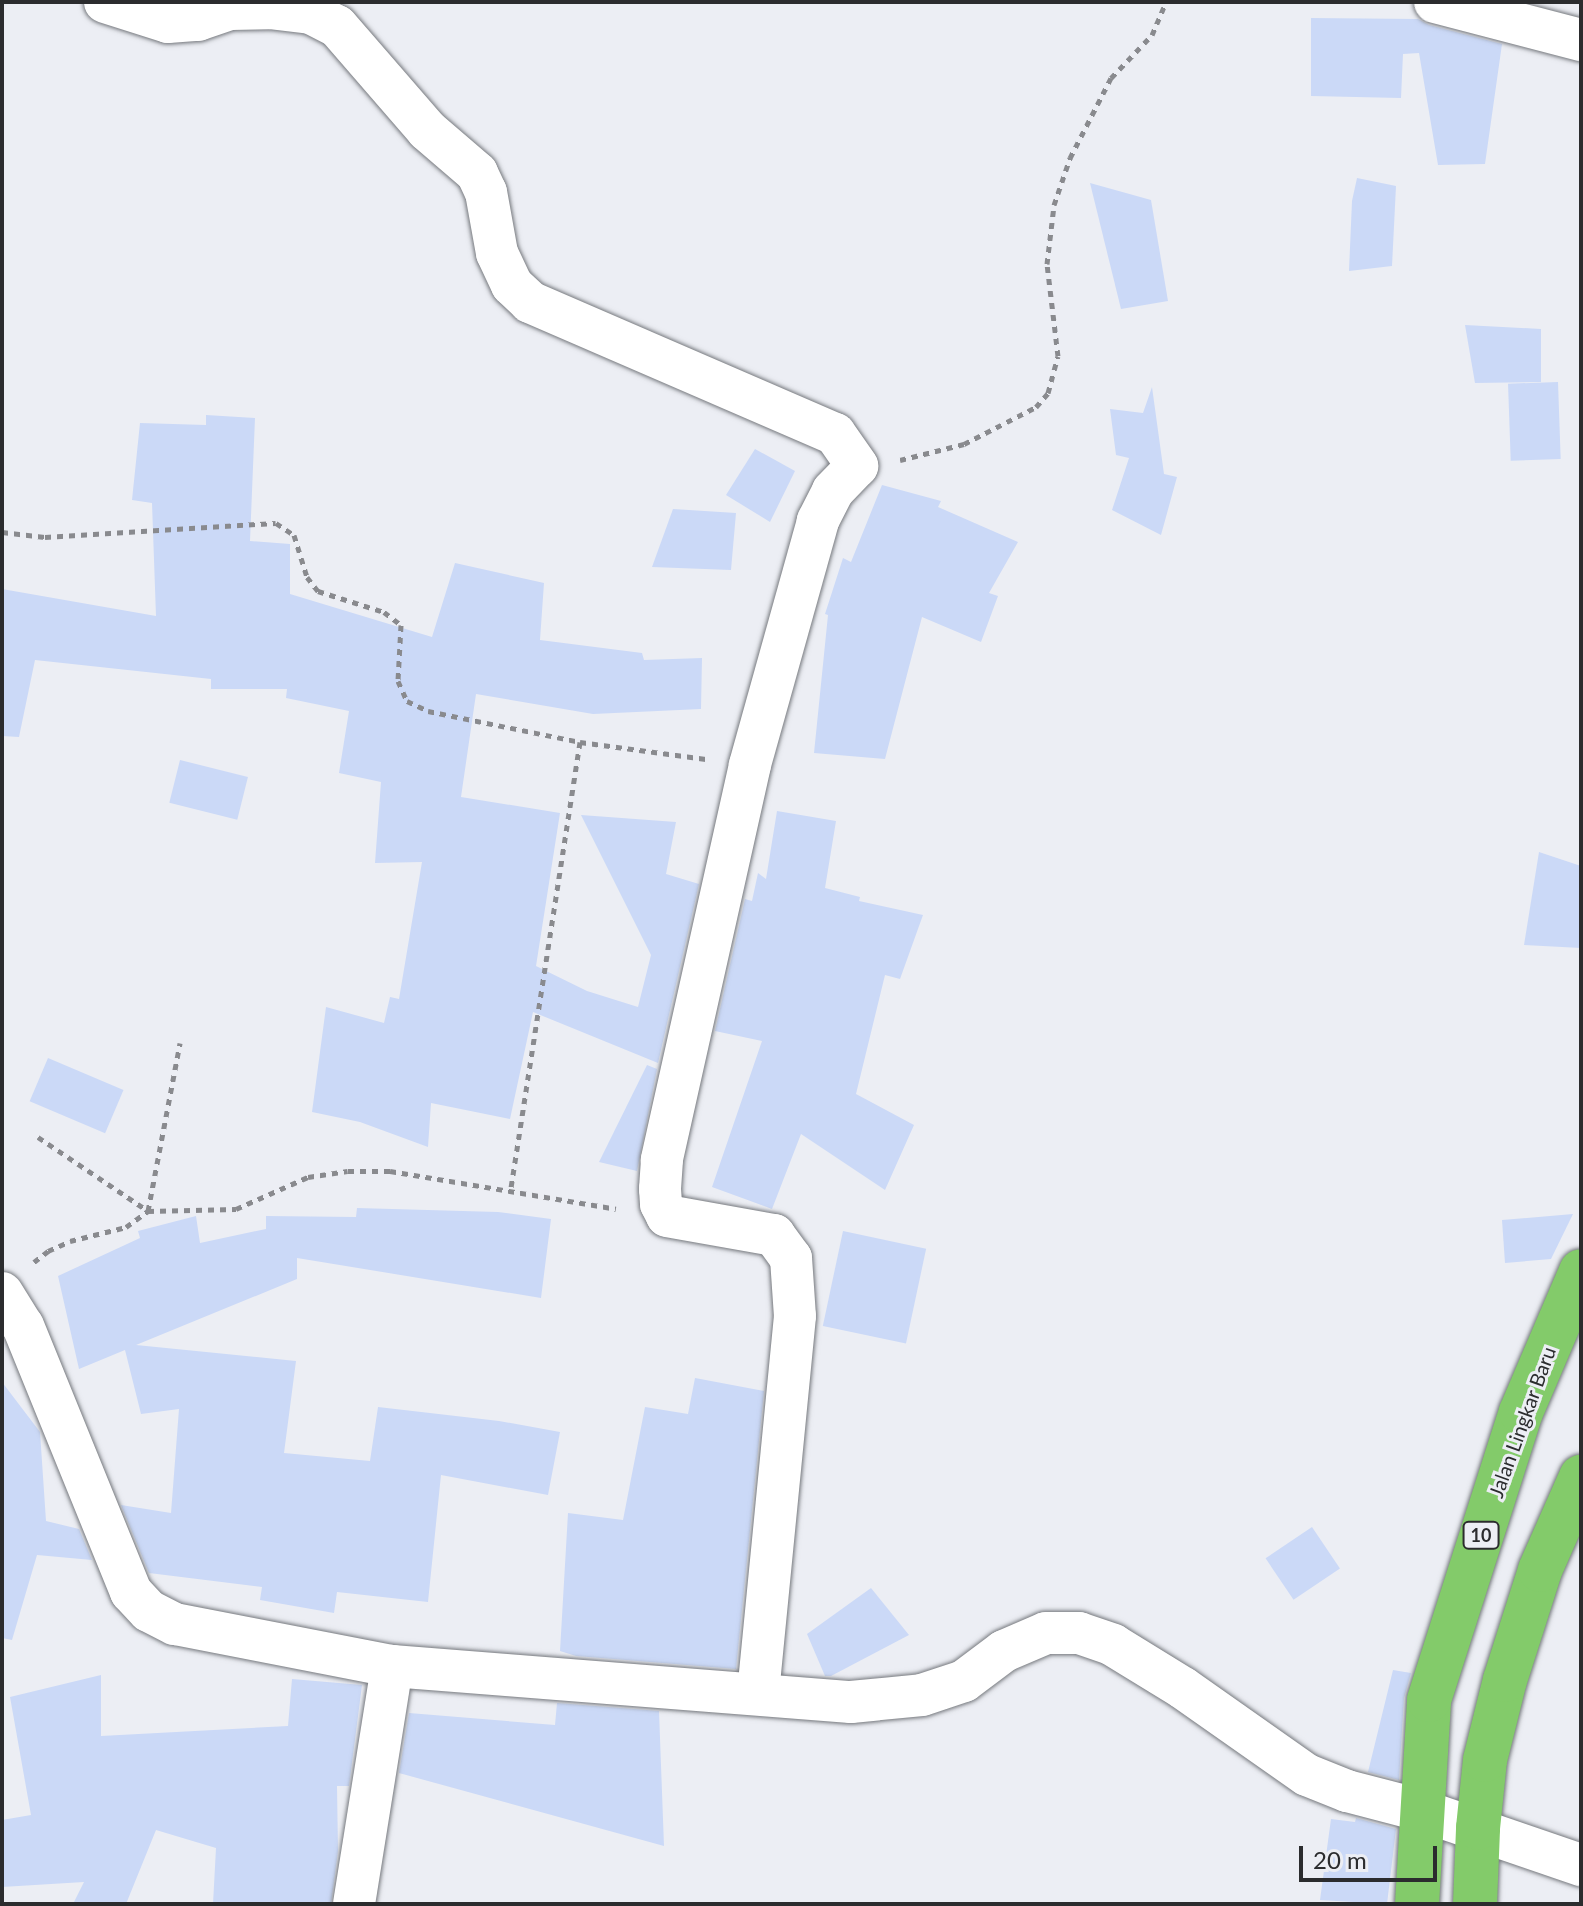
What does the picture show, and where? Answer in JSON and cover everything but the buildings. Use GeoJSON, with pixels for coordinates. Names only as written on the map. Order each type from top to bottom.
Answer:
{"type":"FeatureCollection","features":[{"type":"Feature","properties":{"kind":"highway","name":"Jalan Lingkar Baru"},"geometry":{"type":"LineString","coordinates":[[1417,1904],[1420,1810],[1429,1700],[1521,1412],[1581,1271]]}},
{"type":"Feature","properties":{"kind":"highway"},"geometry":{"type":"LineString","coordinates":[[1475,1904],[1485,1760],[1505,1680],[1540,1570],[1581,1477]]}},
{"type":"Feature","properties":{"kind":"street"},"geometry":{"type":"LineString","coordinates":[[105,2],[168,22],[198,20],[230,9],[269,8],[311,13],[337,26],[427,130],[477,173],[486,192],[497,253],[512,285],[530,302],[835,434],[857,466],[833,491],[818,521],[750,765],[662,1160],[661,1204],[667,1216],[774,1235],[791,1258],[795,1316],[758,1693]]}},
{"type":"Feature","properties":{"kind":"street"},"geometry":{"type":"LineString","coordinates":[[1435,2],[1581,40]]}},
{"type":"Feature","properties":{"kind":"street"},"geometry":{"type":"LineString","coordinates":[[13,1281],[23,1326],[131,1592],[140,1604],[175,1624],[392,1666],[851,1702],[922,1695],[964,1681],[1004,1651],[1046,1633],[1079,1633],[1113,1645],[1183,1688],[1307,1775],[1347,1791],[1478,1828],[1581,1865]]}},
{"type":"Feature","properties":{"kind":"street"},"geometry":{"type":"LineString","coordinates":[[354,1904],[392,1666]]}},
{"type":"Feature","properties":{"kind":"path"},"geometry":{"type":"LineString","coordinates":[[857,466],[881,464],[964,444],[1036,407],[1048,393],[1058,356],[1047,264],[1054,205],[1070,158],[1111,78],[1152,35],[1166,2]]}},
{"type":"Feature","properties":{"kind":"path"},"geometry":{"type":"LineString","coordinates":[[2,532],[45,537],[276,523],[294,535],[307,577],[318,591],[384,612],[401,625],[398,681],[407,701],[428,711],[580,742],[750,765]]}},
{"type":"Feature","properties":{"kind":"path"},"geometry":{"type":"LineString","coordinates":[[510,1193],[580,742]]}},
{"type":"Feature","properties":{"kind":"path"},"geometry":{"type":"LineString","coordinates":[[148,1211],[180,1043]]}},
{"type":"Feature","properties":{"kind":"path"},"geometry":{"type":"LineString","coordinates":[[38,1137],[148,1211]]}},
{"type":"Feature","properties":{"kind":"path"},"geometry":{"type":"LineString","coordinates":[[13,1281],[48,1251],[126,1227],[148,1211],[236,1209],[308,1177],[348,1171],[390,1171],[510,1193],[667,1216]]}}]}
